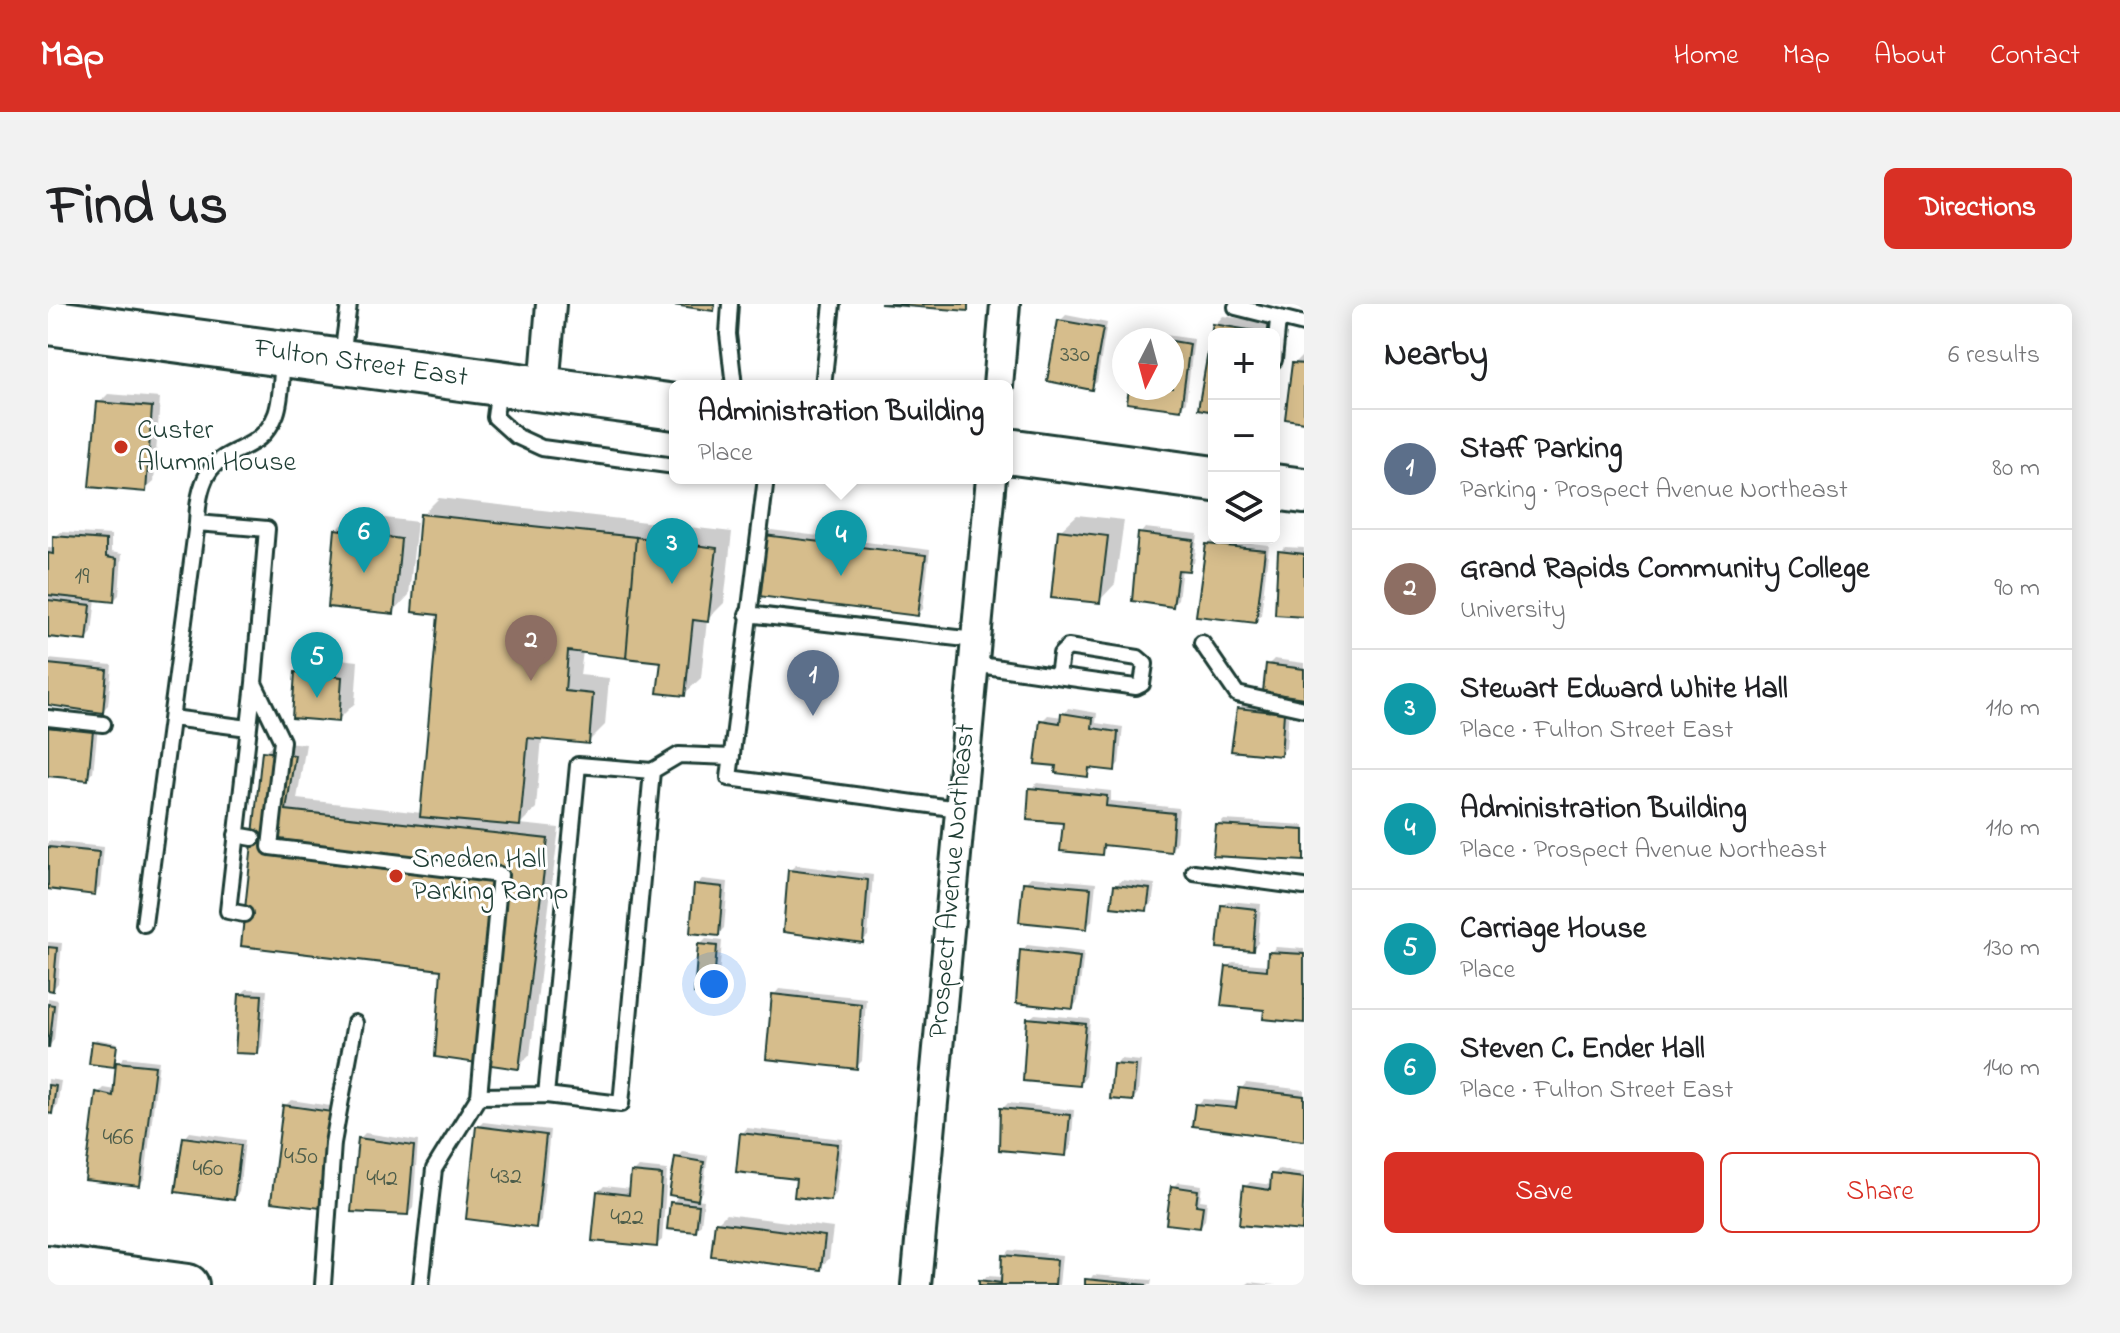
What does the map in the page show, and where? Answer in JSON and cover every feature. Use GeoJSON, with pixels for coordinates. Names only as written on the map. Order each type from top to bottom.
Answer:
{"type":"FeatureCollection","features":[{"type":"Feature","properties":{"kind":"main road","name":"Fulton Street East"},"geometry":{"type":"LineString","coordinates":[[48,322],[669,406]]}},
{"type":"Feature","properties":{"kind":"main road"},"geometry":{"type":"LineString","coordinates":[[1013,452],[1208,478]]}},
{"type":"Feature","properties":{"kind":"main road"},"geometry":{"type":"LineString","coordinates":[[1280,488],[1304,491]]}},
{"type":"Feature","properties":{"kind":"street"},"geometry":{"type":"LineString","coordinates":[[544,389],[551,304]]}},
{"type":"Feature","properties":{"kind":"street"},"geometry":{"type":"LineString","coordinates":[[999,380],[1005,304]]}},
{"type":"Feature","properties":{"kind":"street","name":"Prospect Avenue Northeast"},"geometry":{"type":"LineString","coordinates":[[916,1285],[990,484]]}},
{"type":"Feature","properties":{"kind":"street"},"geometry":{"type":"LineString","coordinates":[[48,1266],[185,1285]]}},
{"type":"Feature","properties":{"kind":"lane"},"geometry":{"type":"LineString","coordinates":[[341,361],[349,304]]}},
{"type":"Feature","properties":{"kind":"lane"},"geometry":{"type":"LineString","coordinates":[[730,304],[728,334],[733,380]]}},
{"type":"Feature","properties":{"kind":"lane"},"geometry":{"type":"LineString","coordinates":[[824,380],[832,304]]}},
{"type":"Feature","properties":{"kind":"lane"},"geometry":{"type":"LineString","coordinates":[[1236,307],[1278,320],[1304,324]]}},
{"type":"Feature","properties":{"kind":"lane"},"geometry":{"type":"LineString","coordinates":[[1277,328],[1278,320]]}},
{"type":"Feature","properties":{"kind":"lane"},"geometry":{"type":"LineString","coordinates":[[144,924],[200,485],[218,460],[264,432],[277,413],[283,354]]}},
{"type":"Feature","properties":{"kind":"lane"},"geometry":{"type":"LineString","coordinates":[[499,383],[495,417],[528,444],[669,465]]}},
{"type":"Feature","properties":{"kind":"lane"},"geometry":{"type":"LineString","coordinates":[[765,484],[729,778],[959,809]]}},
{"type":"Feature","properties":{"kind":"lane"},"geometry":{"type":"LineString","coordinates":[[197,523],[267,529],[254,683],[228,911],[244,914]]}},
{"type":"Feature","properties":{"kind":"lane"},"geometry":{"type":"LineString","coordinates":[[747,614],[974,652],[1058,676],[1139,687],[1145,664],[1138,658],[1068,647],[1061,654],[1058,676]]}},
{"type":"Feature","properties":{"kind":"lane"},"geometry":{"type":"LineString","coordinates":[[1202,643],[1237,694],[1304,709]]}},
{"type":"Feature","properties":{"kind":"lane"},"geometry":{"type":"LineString","coordinates":[[254,683],[282,741],[270,847],[500,875],[479,1096],[434,1169],[421,1285]]}},
{"type":"Feature","properties":{"kind":"lane"},"geometry":{"type":"LineString","coordinates":[[48,718],[103,724]]}},
{"type":"Feature","properties":{"kind":"lane"},"geometry":{"type":"LineString","coordinates":[[172,718],[248,728]]}},
{"type":"Feature","properties":{"kind":"lane"},"geometry":{"type":"LineString","coordinates":[[546,1095],[578,765],[652,771],[679,755],[732,757]]}},
{"type":"Feature","properties":{"kind":"lane"},"geometry":{"type":"LineString","coordinates":[[479,1096],[546,1095],[621,1104],[652,771]]}},
{"type":"Feature","properties":{"kind":"lane"},"geometry":{"type":"LineString","coordinates":[[236,835],[253,838]]}},
{"type":"Feature","properties":{"kind":"lane"},"geometry":{"type":"LineString","coordinates":[[1194,872],[1304,887]]}},
{"type":"Feature","properties":{"kind":"lane"},"geometry":{"type":"LineString","coordinates":[[323,1285],[333,1143],[355,1023]]}},
{"type":"Feature","properties":{"kind":"building"},"geometry":{"type":"Polygon","coordinates":[[[667,304],[715,304],[714,311],[667,304]]]}},
{"type":"Feature","properties":{"kind":"building"},"geometry":{"type":"Polygon","coordinates":[[[880,304],[968,304],[968,311],[880,304]]]}},
{"type":"Feature","properties":{"kind":"building"},"geometry":{"type":"Polygon","coordinates":[[[1058,320],[1103,328],[1092,390],[1047,381],[1058,320]]]}},
{"type":"Feature","properties":{"kind":"building"},"geometry":{"type":"Polygon","coordinates":[[[1213,324],[1237,328],[1212,328],[1213,324]]]}},
{"type":"Feature","properties":{"kind":"building"},"geometry":{"type":"Polygon","coordinates":[[[1184,343],[1190,344],[1184,388],[1184,343]]]}},
{"type":"Feature","properties":{"kind":"building"},"geometry":{"type":"Polygon","coordinates":[[[1208,352],[1208,411],[1198,409],[1208,352]]]}},
{"type":"Feature","properties":{"kind":"building"},"geometry":{"type":"Polygon","coordinates":[[[1292,363],[1304,364],[1304,422],[1285,419],[1292,363]]]}},
{"type":"Feature","properties":{"kind":"building"},"geometry":{"type":"Polygon","coordinates":[[[1127,400],[1182,400],[1181,410],[1127,403],[1127,400]]]}},
{"type":"Feature","properties":{"kind":"building","name":"Custer Alumni House"},"geometry":{"type":"Polygon","coordinates":[[[97,402],[152,407],[146,492],[89,487],[97,402]]]}},
{"type":"Feature","properties":{"kind":"building"},"geometry":{"type":"Polygon","coordinates":[[[420,514],[636,537],[626,658],[568,651],[565,691],[593,694],[589,744],[528,738],[520,826],[420,817],[438,615],[412,612],[420,514]]]}},
{"type":"Feature","properties":{"kind":"building"},"geometry":{"type":"Polygon","coordinates":[[[335,529],[401,539],[394,614],[328,607],[335,529]]]}},
{"type":"Feature","properties":{"kind":"building"},"geometry":{"type":"Polygon","coordinates":[[[1058,530],[1108,536],[1100,603],[1051,598],[1058,530]]]}},
{"type":"Feature","properties":{"kind":"building"},"geometry":{"type":"Polygon","coordinates":[[[1138,533],[1194,540],[1189,571],[1178,570],[1173,607],[1132,601],[1138,533]]]}},
{"type":"Feature","properties":{"kind":"building"},"geometry":{"type":"Polygon","coordinates":[[[764,535],[926,555],[918,616],[758,596],[764,535]]]}},
{"type":"Feature","properties":{"kind":"building"},"geometry":{"type":"Polygon","coordinates":[[[53,536],[106,540],[106,557],[117,559],[114,602],[48,595],[48,553],[53,554],[53,536]]]}},
{"type":"Feature","properties":{"kind":"building"},"geometry":{"type":"Polygon","coordinates":[[[636,537],[717,548],[708,622],[693,620],[685,696],[657,693],[661,662],[626,658],[636,537]]]}},
{"type":"Feature","properties":{"kind":"building"},"geometry":{"type":"Polygon","coordinates":[[[1206,544],[1265,550],[1256,623],[1196,616],[1206,544]]]}},
{"type":"Feature","properties":{"kind":"building"},"geometry":{"type":"Polygon","coordinates":[[[1278,551],[1304,554],[1304,617],[1275,615],[1278,551]]]}},
{"type":"Feature","properties":{"kind":"building"},"geometry":{"type":"Polygon","coordinates":[[[48,600],[91,605],[87,641],[48,637],[48,600]]]}},
{"type":"Feature","properties":{"kind":"building"},"geometry":{"type":"Polygon","coordinates":[[[48,664],[107,670],[103,713],[48,705],[48,664]]]}},
{"type":"Feature","properties":{"kind":"building"},"geometry":{"type":"Polygon","coordinates":[[[1266,664],[1304,669],[1304,698],[1263,692],[1266,664]]]}},
{"type":"Feature","properties":{"kind":"building"},"geometry":{"type":"Polygon","coordinates":[[[295,672],[342,677],[339,722],[292,718],[295,672]]]}},
{"type":"Feature","properties":{"kind":"building"},"geometry":{"type":"Polygon","coordinates":[[[1237,708],[1284,713],[1281,756],[1231,751],[1237,708]]]}},
{"type":"Feature","properties":{"kind":"building"},"geometry":{"type":"Polygon","coordinates":[[[1061,713],[1093,718],[1092,728],[1118,732],[1115,771],[1089,768],[1088,777],[1055,773],[1056,766],[1035,764],[1040,720],[1060,723],[1061,713]]]}},
{"type":"Feature","properties":{"kind":"building"},"geometry":{"type":"Polygon","coordinates":[[[48,727],[93,731],[88,780],[48,776],[48,727]]]}},
{"type":"Feature","properties":{"kind":"building","name":"Sneden Hall Parking Ramp"},"geometry":{"type":"Polygon","coordinates":[[[262,751],[295,755],[286,810],[548,839],[519,1069],[435,1057],[441,970],[241,946],[262,751]]]}},
{"type":"Feature","properties":{"kind":"building"},"geometry":{"type":"Polygon","coordinates":[[[1029,788],[1107,796],[1106,806],[1174,813],[1171,852],[1103,845],[1102,855],[1060,851],[1063,823],[1027,820],[1029,788]]]}},
{"type":"Feature","properties":{"kind":"building"},"geometry":{"type":"Polygon","coordinates":[[[1216,825],[1304,830],[1304,861],[1213,856],[1216,825]]]}},
{"type":"Feature","properties":{"kind":"building"},"geometry":{"type":"Polygon","coordinates":[[[48,847],[99,852],[95,895],[48,889],[48,847]]]}},
{"type":"Feature","properties":{"kind":"building"},"geometry":{"type":"Polygon","coordinates":[[[788,870],[868,880],[863,943],[783,932],[788,870]]]}},
{"type":"Feature","properties":{"kind":"building"},"geometry":{"type":"Polygon","coordinates":[[[1023,882],[1091,888],[1087,929],[1019,922],[1023,882]]]}},
{"type":"Feature","properties":{"kind":"building"},"geometry":{"type":"Polygon","coordinates":[[[694,884],[723,887],[719,936],[690,933],[694,884]]]}},
{"type":"Feature","properties":{"kind":"building"},"geometry":{"type":"Polygon","coordinates":[[[1114,885],[1150,889],[1147,911],[1111,907],[1114,885]]]}},
{"type":"Feature","properties":{"kind":"building"},"geometry":{"type":"Polygon","coordinates":[[[1221,905],[1256,909],[1253,951],[1217,948],[1221,905]]]}},
{"type":"Feature","properties":{"kind":"building"},"geometry":{"type":"Polygon","coordinates":[[[698,944],[717,946],[713,996],[694,994],[698,944]]]}},
{"type":"Feature","properties":{"kind":"building"},"geometry":{"type":"Polygon","coordinates":[[[48,947],[57,948],[53,991],[48,990],[48,947]]]}},
{"type":"Feature","properties":{"kind":"building"},"geometry":{"type":"Polygon","coordinates":[[[1020,950],[1080,957],[1073,1009],[1016,1003],[1020,950]]]}},
{"type":"Feature","properties":{"kind":"building"},"geometry":{"type":"Polygon","coordinates":[[[1268,952],[1304,954],[1304,1023],[1263,1019],[1264,1010],[1221,1006],[1226,966],[1267,970],[1268,952]]]}},
{"type":"Feature","properties":{"kind":"building"},"geometry":{"type":"Polygon","coordinates":[[[239,994],[262,995],[258,1054],[235,1053],[239,994]]]}},
{"type":"Feature","properties":{"kind":"building"},"geometry":{"type":"Polygon","coordinates":[[[772,994],[861,1004],[857,1069],[766,1059],[772,994]]]}},
{"type":"Feature","properties":{"kind":"building"},"geometry":{"type":"Polygon","coordinates":[[[48,1004],[54,1005],[49,1048],[48,1048],[48,1004]]]}},
{"type":"Feature","properties":{"kind":"building"},"geometry":{"type":"Polygon","coordinates":[[[1027,1018],[1086,1024],[1080,1086],[1023,1081],[1027,1018]]]}},
{"type":"Feature","properties":{"kind":"building"},"geometry":{"type":"Polygon","coordinates":[[[92,1041],[117,1045],[114,1067],[89,1064],[92,1041]]]}},
{"type":"Feature","properties":{"kind":"building"},"geometry":{"type":"Polygon","coordinates":[[[116,1062],[155,1066],[140,1186],[85,1180],[96,1092],[113,1096],[116,1062]]]}},
{"type":"Feature","properties":{"kind":"building"},"geometry":{"type":"Polygon","coordinates":[[[1113,1064],[1136,1066],[1133,1101],[1110,1099],[1113,1064]]]}},
{"type":"Feature","properties":{"kind":"building"},"geometry":{"type":"Polygon","coordinates":[[[48,1085],[56,1086],[52,1114],[48,1113],[48,1085]]]}},
{"type":"Feature","properties":{"kind":"building"},"geometry":{"type":"Polygon","coordinates":[[[1239,1088],[1304,1096],[1304,1141],[1192,1126],[1195,1104],[1236,1108],[1239,1088]]]}},
{"type":"Feature","properties":{"kind":"building"},"geometry":{"type":"Polygon","coordinates":[[[283,1105],[332,1112],[320,1208],[271,1202],[283,1105]]]}},
{"type":"Feature","properties":{"kind":"building"},"geometry":{"type":"Polygon","coordinates":[[[1000,1108],[1070,1115],[1066,1156],[999,1150],[1000,1108]]]}},
{"type":"Feature","properties":{"kind":"building"},"geometry":{"type":"Polygon","coordinates":[[[476,1126],[546,1135],[536,1228],[466,1219],[476,1126]]]}},
{"type":"Feature","properties":{"kind":"building"},"geometry":{"type":"Polygon","coordinates":[[[740,1133],[838,1144],[831,1201],[794,1197],[796,1179],[736,1172],[740,1133]]]}},
{"type":"Feature","properties":{"kind":"building"},"geometry":{"type":"Polygon","coordinates":[[[183,1137],[241,1145],[234,1200],[175,1192],[183,1137]]]}},
{"type":"Feature","properties":{"kind":"building"},"geometry":{"type":"Polygon","coordinates":[[[358,1138],[414,1146],[408,1215],[351,1212],[358,1138]]]}},
{"type":"Feature","properties":{"kind":"building"},"geometry":{"type":"Polygon","coordinates":[[[675,1157],[704,1162],[698,1200],[669,1195],[675,1157]]]}},
{"type":"Feature","properties":{"kind":"building"},"geometry":{"type":"Polygon","coordinates":[[[631,1172],[662,1175],[657,1247],[592,1241],[597,1191],[629,1195],[631,1172]]]}},
{"type":"Feature","properties":{"kind":"building"},"geometry":{"type":"Polygon","coordinates":[[[1271,1174],[1304,1178],[1302,1231],[1239,1225],[1243,1186],[1270,1190],[1271,1174]]]}},
{"type":"Feature","properties":{"kind":"building"},"geometry":{"type":"Polygon","coordinates":[[[1171,1186],[1198,1190],[1196,1205],[1203,1206],[1200,1228],[1166,1224],[1171,1186]]]}},
{"type":"Feature","properties":{"kind":"building"},"geometry":{"type":"Polygon","coordinates":[[[670,1202],[699,1205],[696,1232],[667,1229],[670,1202]]]}},
{"type":"Feature","properties":{"kind":"building"},"geometry":{"type":"Polygon","coordinates":[[[715,1222],[825,1236],[821,1270],[711,1256],[715,1222]]]}},
{"type":"Feature","properties":{"kind":"building"},"geometry":{"type":"Polygon","coordinates":[[[1002,1255],[1057,1260],[1055,1285],[979,1285],[979,1280],[1001,1283],[1002,1255]]]}},
{"type":"Feature","properties":{"kind":"building"},"geometry":{"type":"Polygon","coordinates":[[[1085,1279],[1147,1285],[1085,1285],[1085,1279]]]}},
{"type":"Feature","properties":{"kind":"place","name":"Custer Alumni House"},"geometry":{"type":"Point","coordinates":[121,447]}},
{"type":"Feature","properties":{"kind":"place","name":"Steven C. Ender Hall"},"geometry":{"type":"Point","coordinates":[364,573]}},
{"type":"Feature","properties":{"kind":"place","name":"Administration Building"},"geometry":{"type":"Point","coordinates":[841,576]}},
{"type":"Feature","properties":{"kind":"place","name":"Stewart Edward White Hall"},"geometry":{"type":"Point","coordinates":[672,584]}},
{"type":"Feature","properties":{"kind":"place","name":"Grand Rapids Community College"},"geometry":{"type":"Point","coordinates":[531,681]}},
{"type":"Feature","properties":{"kind":"place","name":"Carriage House"},"geometry":{"type":"Point","coordinates":[317,698]}},
{"type":"Feature","properties":{"kind":"place","name":"Staff Parking"},"geometry":{"type":"Point","coordinates":[813,716]}},
{"type":"Feature","properties":{"kind":"place","name":"Sneden Hall Parking Ramp"},"geometry":{"type":"Point","coordinates":[396,876]}}]}
